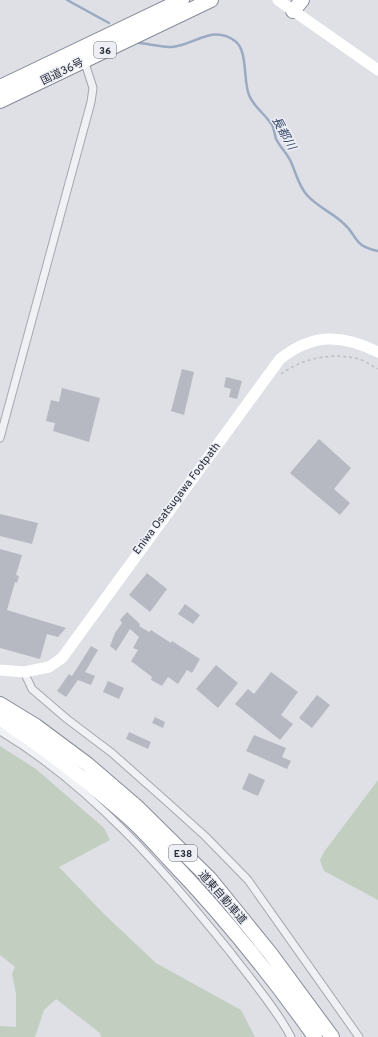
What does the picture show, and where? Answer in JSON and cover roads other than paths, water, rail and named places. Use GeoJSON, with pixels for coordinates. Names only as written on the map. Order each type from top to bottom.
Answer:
{"type":"FeatureCollection","features":[{"type":"Feature","properties":{"kind":"highway","name":"国道36号"},"geometry":{"type":"LineString","coordinates":[[0,87],[182,0]]}},
{"type":"Feature","properties":{"kind":"highway","name":"国道36号"},"geometry":{"type":"LineString","coordinates":[[0,101],[211,0]]}},
{"type":"Feature","properties":{"kind":"highway"},"geometry":{"type":"LineString","coordinates":[[293,11],[302,0]]}},
{"type":"Feature","properties":{"kind":"highway","name":"道東自動車道"},"geometry":{"type":"LineString","coordinates":[[0,704],[36,726],[88,764],[136,806],[210,879],[270,953],[332,1037]]}},
{"type":"Feature","properties":{"kind":"highway","name":"道東自動車道"},"geometry":{"type":"LineString","coordinates":[[0,719],[28,737],[66,765],[129,817],[197,888],[259,963],[315,1037]]}},
{"type":"Feature","properties":{"kind":"street"},"geometry":{"type":"LineString","coordinates":[[278,0],[378,70]]}},
{"type":"Feature","properties":{"kind":"street"},"geometry":{"type":"LineString","coordinates":[[0,438],[91,102],[93,88],[84,60]]}},
{"type":"Feature","properties":{"kind":"street"},"geometry":{"type":"LineString","coordinates":[[0,670],[24,672],[49,667],[62,658],[280,359],[292,349],[307,342],[331,338],[348,340],[378,352]]}},
{"type":"Feature","properties":{"kind":"street"},"geometry":{"type":"LineString","coordinates":[[24,672],[32,689],[67,719],[112,753],[205,836],[248,880],[359,1037]]}},
{"type":"Feature","properties":{"kind":"street"},"geometry":{"type":"LineString","coordinates":[[0,731],[39,757],[73,784],[112,819],[156,866],[213,931],[255,984],[291,1037]]}},
{"type":"Feature","properties":{"kind":"waterway","name":"長都川"},"geometry":{"type":"LineString","coordinates":[[67,0],[109,23]]}},
{"type":"Feature","properties":{"kind":"waterway","name":"長都川"},"geometry":{"type":"LineString","coordinates":[[139,43],[172,47],[219,34],[227,36],[235,41],[239,45],[244,58],[247,89],[251,100],[273,127],[276,139],[293,166],[303,190],[314,202],[342,222],[359,243],[369,249],[378,251]]}}]}
